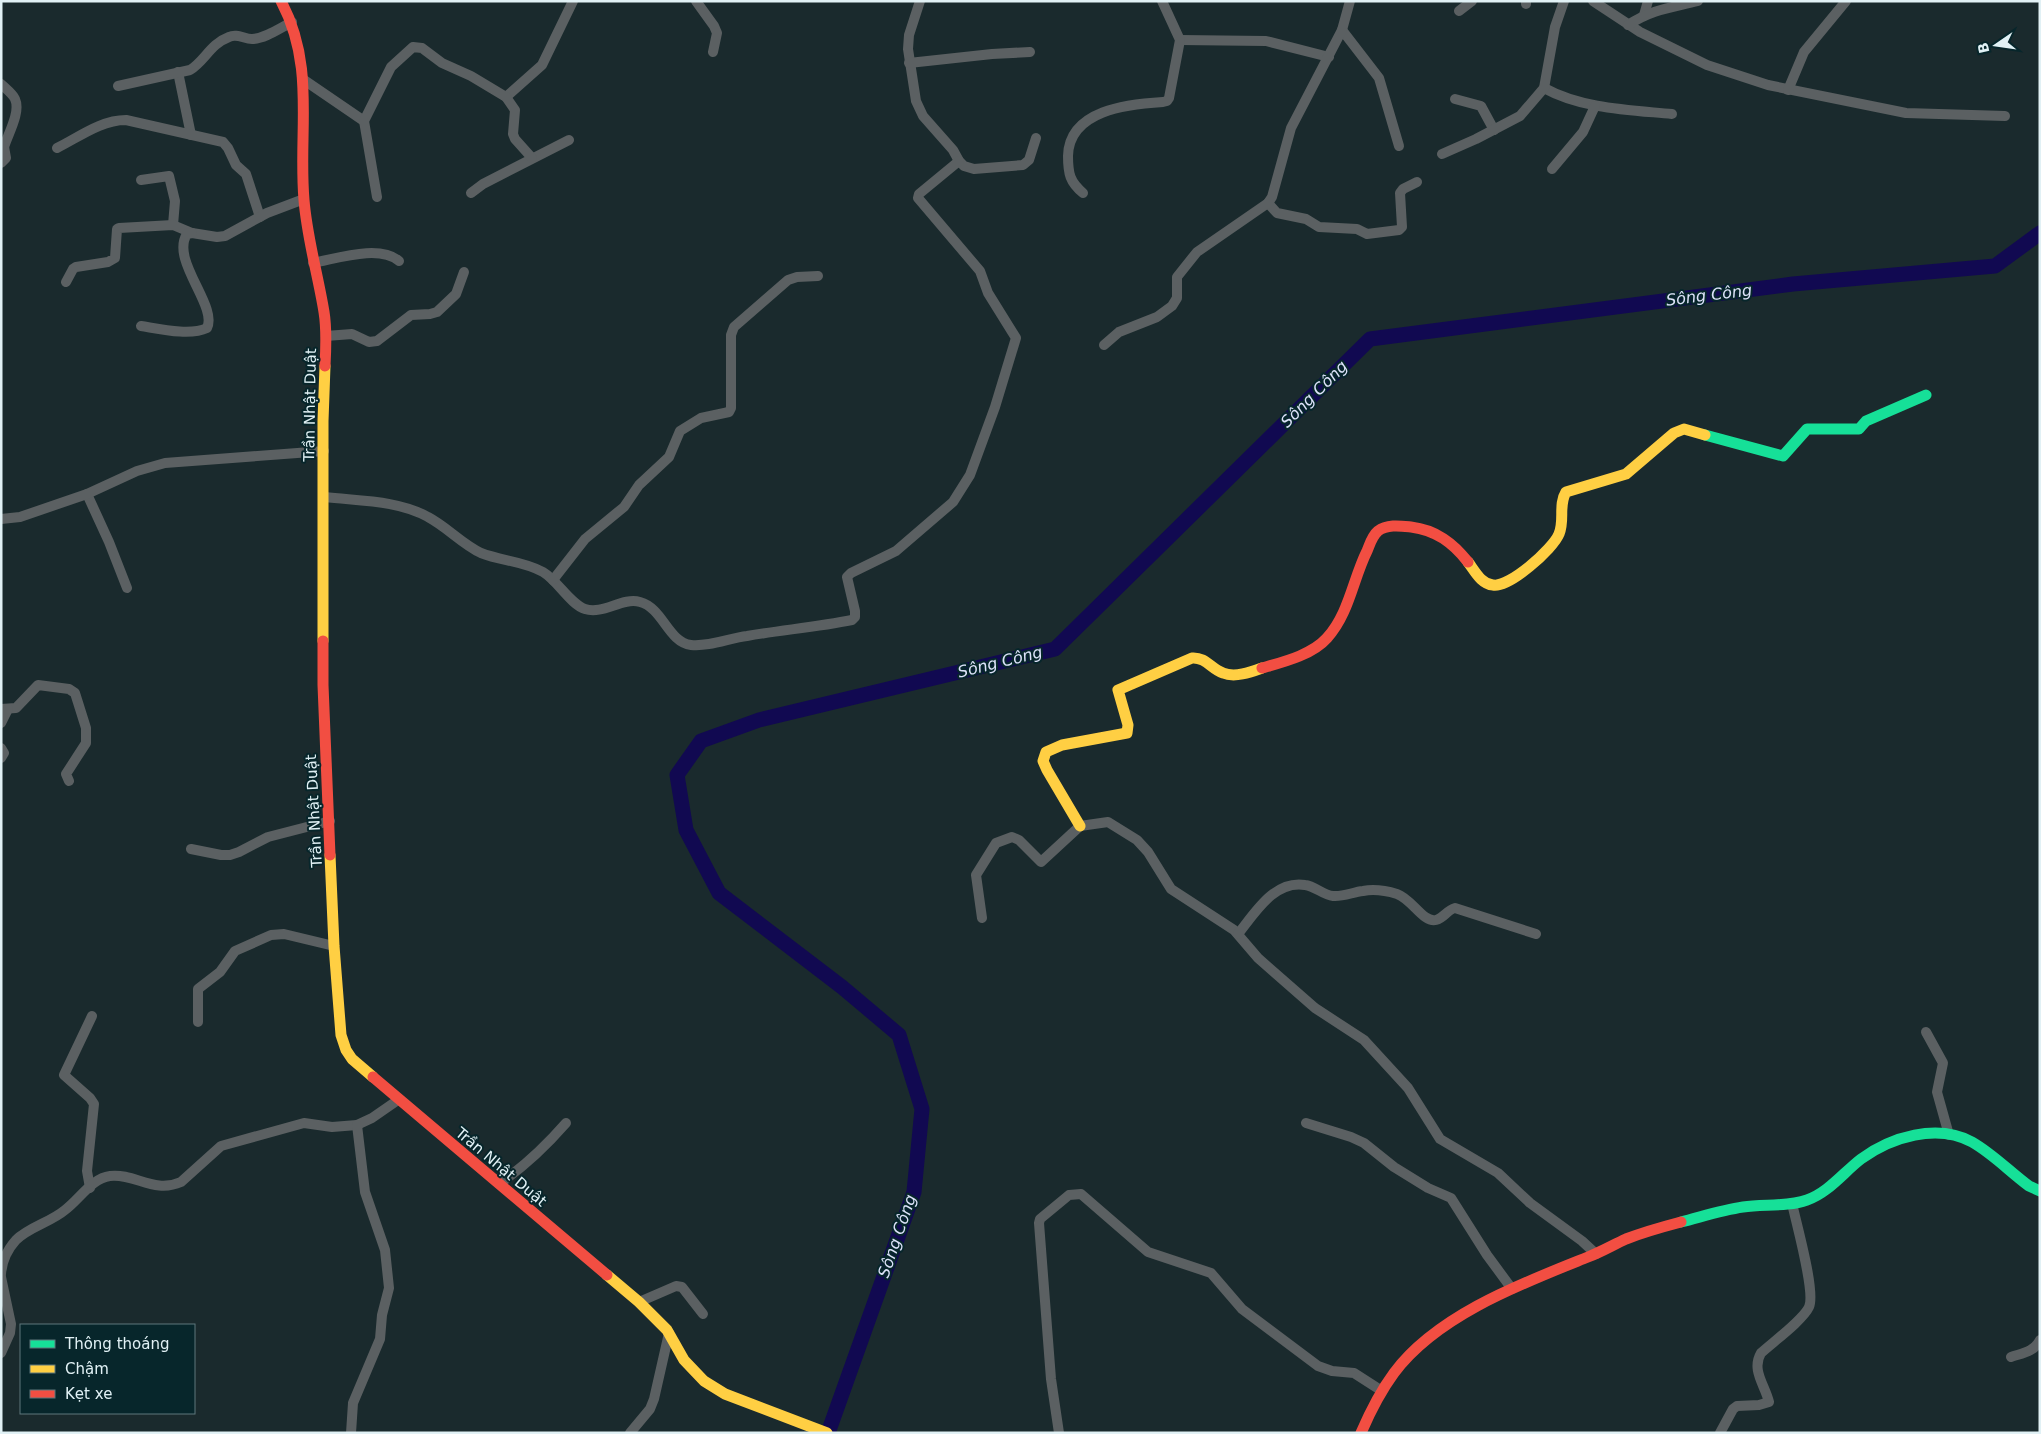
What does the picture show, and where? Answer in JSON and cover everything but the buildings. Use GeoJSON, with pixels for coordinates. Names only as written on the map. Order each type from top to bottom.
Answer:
{"type":"FeatureCollection","features":[{"type":"Feature","properties":{"kind":"street","name":"Trần Nhật Duật"},"geometry":{"type":"LineString","coordinates":[[281,1],[292,22],[304,80],[304,198],[313,263],[324,313],[326,336],[323,685],[334,946],[341,1035],[346,1050],[352,1059],[398,1100],[639,1302],[669,1333],[684,1360],[704,1381],[725,1394],[827,1433]]}},
{"type":"Feature","properties":{"kind":"street"},"geometry":{"type":"LineString","coordinates":[[506,97],[542,65],[573,1]]}},
{"type":"Feature","properties":{"kind":"street"},"geometry":{"type":"LineString","coordinates":[[696,1],[714,26],[717,34],[713,52]]}},
{"type":"Feature","properties":{"kind":"street"},"geometry":{"type":"LineString","coordinates":[[920,1],[908,49],[909,63],[919,109],[953,150],[959,161],[964,166],[974,169],[1022,165],[1029,160],[1036,138]]}},
{"type":"Feature","properties":{"kind":"street"},"geometry":{"type":"LineString","coordinates":[[1083,194],[1072,184],[1068,168],[1068,151],[1071,140],[1077,130],[1094,116],[1112,110],[1135,104],[1167,101],[1177,62],[1180,40],[1162,1]]}},
{"type":"Feature","properties":{"kind":"street"},"geometry":{"type":"LineString","coordinates":[[1104,346],[1119,332],[1157,317],[1172,306],[1176,298],[1177,277],[1196,252],[1268,203],[1272,197],[1291,128],[1330,57],[1342,30],[1350,1]]}},
{"type":"Feature","properties":{"kind":"street"},"geometry":{"type":"LineString","coordinates":[[1459,11],[1472,1]]}},
{"type":"Feature","properties":{"kind":"street"},"geometry":{"type":"LineString","coordinates":[[1442,154],[1520,116],[1544,88],[1556,27],[1564,1]]}},
{"type":"Feature","properties":{"kind":"street"},"geometry":{"type":"LineString","coordinates":[[1594,1],[1628,25],[1712,67],[1768,86],[1906,113],[2004,116]]}},
{"type":"Feature","properties":{"kind":"street"},"geometry":{"type":"LineString","coordinates":[[1644,15],[1648,1]]}},
{"type":"Feature","properties":{"kind":"street"},"geometry":{"type":"LineString","coordinates":[[1628,25],[1644,15],[1659,9],[1698,1]]}},
{"type":"Feature","properties":{"kind":"street"},"geometry":{"type":"LineString","coordinates":[[1788,90],[1804,52],[1846,1]]}},
{"type":"Feature","properties":{"kind":"street"},"geometry":{"type":"LineString","coordinates":[[118,86],[190,70],[196,66],[208,50],[228,37],[237,36],[254,39],[292,22]]}},
{"type":"Feature","properties":{"kind":"street"},"geometry":{"type":"LineString","coordinates":[[1342,30],[1379,78],[1399,146]]}},
{"type":"Feature","properties":{"kind":"street"},"geometry":{"type":"LineString","coordinates":[[1180,40],[1266,41],[1330,57]]}},
{"type":"Feature","properties":{"kind":"street"},"geometry":{"type":"LineString","coordinates":[[377,197],[364,121],[391,67],[418,46],[442,63],[471,76],[506,97],[515,110],[512,134],[532,158]]}},
{"type":"Feature","properties":{"kind":"street"},"geometry":{"type":"LineString","coordinates":[[909,63],[1030,52]]}},
{"type":"Feature","properties":{"kind":"street"},"geometry":{"type":"LineString","coordinates":[[178,72],[191,135]]}},
{"type":"Feature","properties":{"kind":"street"},"geometry":{"type":"LineString","coordinates":[[304,80],[364,121]]}},
{"type":"Feature","properties":{"kind":"street"},"geometry":{"type":"LineString","coordinates":[[1,84],[15,99],[16,103],[16,113],[3,146],[6,158],[1,163]]}},
{"type":"Feature","properties":{"kind":"street"},"geometry":{"type":"LineString","coordinates":[[1544,88],[1558,95],[1595,106],[1672,114]]}},
{"type":"Feature","properties":{"kind":"street"},"geometry":{"type":"LineString","coordinates":[[1455,99],[1481,106],[1494,130]]}},
{"type":"Feature","properties":{"kind":"street"},"geometry":{"type":"LineString","coordinates":[[1552,169],[1583,132],[1595,106]]}},
{"type":"Feature","properties":{"kind":"street"},"geometry":{"type":"LineString","coordinates":[[57,148],[106,123],[116,120],[126,120],[226,144],[233,162],[248,179],[260,217]]}},
{"type":"Feature","properties":{"kind":"street"},"geometry":{"type":"LineString","coordinates":[[471,194],[483,184],[569,140]]}},
{"type":"Feature","properties":{"kind":"street"},"geometry":{"type":"LineString","coordinates":[[325,497],[401,507],[416,511],[480,552],[532,567],[553,580],[580,606],[587,610],[595,610],[631,601],[648,605],[678,639],[692,645],[809,629],[852,620],[855,611],[847,577],[851,572],[896,551],[953,502],[967,479],[995,407],[1016,338],[988,293],[980,271],[918,198],[919,194],[959,161]]}},
{"type":"Feature","properties":{"kind":"street"},"geometry":{"type":"LineString","coordinates":[[141,180],[169,176],[175,200],[173,225]]}},
{"type":"Feature","properties":{"kind":"street"},"geometry":{"type":"LineString","coordinates":[[1268,203],[1277,213],[1306,219],[1319,227],[1357,229],[1366,234],[1399,230],[1402,227],[1400,193],[1403,188],[1417,182]]}},
{"type":"Feature","properties":{"kind":"street"},"geometry":{"type":"LineString","coordinates":[[66,282],[76,267],[108,262],[115,258],[117,229],[119,228],[173,225],[192,233],[217,237],[225,236],[260,217],[304,198]]}},
{"type":"Feature","properties":{"kind":"street"},"geometry":{"type":"LineString","coordinates":[[141,326],[173,331],[198,331],[207,328],[209,324],[207,312],[184,256],[184,239],[187,234],[192,233]]}},
{"type":"Feature","properties":{"kind":"street"},"geometry":{"type":"LineString","coordinates":[[313,263],[363,254],[385,254],[392,256],[398,261]]}},
{"type":"Feature","properties":{"kind":"street"},"geometry":{"type":"LineString","coordinates":[[326,336],[352,334],[369,342],[377,341],[411,315],[437,312],[456,294],[464,272]]}},
{"type":"Feature","properties":{"kind":"street"},"geometry":{"type":"LineString","coordinates":[[553,580],[585,539],[624,507],[639,485],[669,457],[680,431],[701,418],[729,412],[731,408],[731,335],[738,322],[788,280],[797,276],[818,276]]}},
{"type":"Feature","properties":{"kind":"street"},"geometry":{"type":"LineString","coordinates":[[1080,826],[1047,770],[1043,760],[1046,752],[1062,745],[1127,733],[1128,725],[1118,690],[1192,658],[1202,658],[1220,672],[1230,675],[1259,670],[1319,645],[1330,634],[1344,609],[1373,537],[1385,527],[1418,527],[1446,538],[1455,546],[1484,582],[1490,585],[1502,584],[1555,543],[1562,526],[1561,501],[1566,492],[1626,474],[1674,434],[1684,429],[1783,456],[1807,429],[1858,429],[1866,421],[1926,395]]}},
{"type":"Feature","properties":{"kind":"street"},"geometry":{"type":"LineString","coordinates":[[1,519],[20,516],[86,494],[137,471],[165,462],[324,451]]}},
{"type":"Feature","properties":{"kind":"street"},"geometry":{"type":"LineString","coordinates":[[86,494],[109,542],[127,588]]}},
{"type":"Feature","properties":{"kind":"street"},"geometry":{"type":"LineString","coordinates":[[1,723],[5,709],[21,704],[38,686],[68,689],[74,693],[87,732],[86,743],[66,774],[69,781]]}},
{"type":"Feature","properties":{"kind":"street"},"geometry":{"type":"LineString","coordinates":[[1,748],[4,753],[1,758]]}},
{"type":"Feature","properties":{"kind":"street"},"geometry":{"type":"LineString","coordinates":[[191,849],[220,855],[230,855],[240,852],[268,837],[330,821]]}},
{"type":"Feature","properties":{"kind":"street"},"geometry":{"type":"LineString","coordinates":[[982,918],[976,875],[996,843],[1012,837],[1019,840],[1041,862],[1080,826],[1108,822],[1137,840],[1148,852],[1171,888],[1238,934],[1258,958],[1315,1008],[1364,1040],[1408,1088],[1440,1139],[1490,1167],[1530,1203],[1582,1241],[1596,1254]]}},
{"type":"Feature","properties":{"kind":"street"},"geometry":{"type":"LineString","coordinates":[[1238,934],[1263,903],[1274,893],[1296,884],[1308,885],[1333,896],[1365,890],[1395,894],[1412,902],[1425,918],[1431,920],[1438,920],[1455,908],[1536,934]]}},
{"type":"Feature","properties":{"kind":"street"},"geometry":{"type":"LineString","coordinates":[[198,1022],[198,989],[220,972],[240,947],[278,934],[334,946]]}},
{"type":"Feature","properties":{"kind":"street"},"geometry":{"type":"LineString","coordinates":[[90,1188],[88,1171],[94,1104],[90,1098],[64,1075],[92,1016]]}},
{"type":"Feature","properties":{"kind":"street"},"geometry":{"type":"LineString","coordinates":[[1926,1032],[1943,1063],[1937,1092],[1949,1135]]}},
{"type":"Feature","properties":{"kind":"street"},"geometry":{"type":"LineString","coordinates":[[1,1353],[10,1333],[11,1324],[2,1269],[9,1249],[18,1238],[66,1210],[103,1178],[118,1176],[151,1185],[174,1186],[221,1146],[304,1123],[332,1127],[357,1125],[372,1118],[398,1100]]}},
{"type":"Feature","properties":{"kind":"street"},"geometry":{"type":"LineString","coordinates":[[499,1184],[539,1154],[566,1123]]}},
{"type":"Feature","properties":{"kind":"street"},"geometry":{"type":"LineString","coordinates":[[1306,1124],[1351,1137],[1364,1143],[1401,1172],[1428,1188],[1451,1198],[1487,1255],[1512,1289]]}},
{"type":"Feature","properties":{"kind":"street"},"geometry":{"type":"LineString","coordinates":[[351,1433],[353,1403],[380,1339],[382,1315],[390,1288],[385,1250],[365,1192],[357,1125]]}},
{"type":"Feature","properties":{"kind":"street"},"geometry":{"type":"LineString","coordinates":[[1361,1433],[1373,1404],[1409,1356],[1427,1338],[1449,1321],[1512,1289],[1629,1238],[1736,1208],[1792,1204],[1809,1200],[1818,1195],[1869,1154],[1885,1146],[1918,1136],[1949,1135],[1971,1142],[2029,1186],[2040,1191]]}},
{"type":"Feature","properties":{"kind":"street"},"geometry":{"type":"LineString","coordinates":[[1059,1433],[1051,1379],[1039,1224],[1040,1219],[1069,1196],[1075,1194],[1081,1194],[1148,1252],[1211,1273],[1242,1309],[1318,1366],[1332,1371],[1354,1374],[1382,1391]]}},
{"type":"Feature","properties":{"kind":"street"},"geometry":{"type":"LineString","coordinates":[[1720,1433],[1733,1409],[1738,1406],[1759,1405],[1769,1402],[1758,1373],[1757,1359],[1761,1353],[1804,1315],[1809,1306],[1810,1286],[1792,1204]]}},
{"type":"Feature","properties":{"kind":"street"},"geometry":{"type":"LineString","coordinates":[[639,1302],[676,1286],[682,1287],[703,1314]]}},
{"type":"Feature","properties":{"kind":"street"},"geometry":{"type":"LineString","coordinates":[[630,1433],[650,1409],[654,1399],[669,1333]]}},
{"type":"Feature","properties":{"kind":"street"},"geometry":{"type":"LineString","coordinates":[[2011,1357],[2030,1351],[2036,1347],[2040,1340]]}},
{"type":"Feature","properties":{"kind":"waterway","name":"Sông Công"},"geometry":{"type":"LineString","coordinates":[[828,1433],[914,1192],[922,1109],[899,1035],[842,987],[719,893],[686,830],[677,775],[701,741],[759,720],[1055,649],[1370,339],[1793,284],[1995,266],[2040,233]]}},
{"type":"Feature","properties":{"kind":"traffic: fast"},"geometry":{"type":"LineString","coordinates":[[1705,435],[1783,456],[1807,429],[1859,429],[1866,421],[1926,395]]}},
{"type":"Feature","properties":{"kind":"traffic: fast"},"geometry":{"type":"LineString","coordinates":[[1681,1222],[1735,1208],[1792,1204],[1807,1200],[1829,1187],[1873,1151],[1900,1139],[1929,1133],[1958,1136],[1972,1142],[2029,1186],[2040,1191]]}},
{"type":"Feature","properties":{"kind":"traffic: slow"},"geometry":{"type":"LineString","coordinates":[[323,641],[323,421],[325,366]]}},
{"type":"Feature","properties":{"kind":"traffic: slow"},"geometry":{"type":"LineString","coordinates":[[1468,562],[1479,576],[1489,584],[1500,584],[1509,580],[1540,558],[1555,541],[1561,529],[1562,502],[1566,492],[1626,474],[1674,433],[1684,429],[1705,435]]}},
{"type":"Feature","properties":{"kind":"traffic: slow"},"geometry":{"type":"LineString","coordinates":[[1080,826],[1047,770],[1043,761],[1046,752],[1062,745],[1127,733],[1128,725],[1118,690],[1192,658],[1201,659],[1219,671],[1233,675],[1262,668]]}},
{"type":"Feature","properties":{"kind":"traffic: slow"},"geometry":{"type":"LineString","coordinates":[[330,855],[334,946],[341,1035],[346,1050],[352,1059],[373,1077]]}},
{"type":"Feature","properties":{"kind":"traffic: slow"},"geometry":{"type":"LineString","coordinates":[[607,1275],[639,1302],[667,1330],[684,1360],[704,1381],[725,1394],[827,1433]]}},
{"type":"Feature","properties":{"kind":"traffic: jam"},"geometry":{"type":"LineString","coordinates":[[281,1],[292,26],[299,50],[303,99],[304,200],[325,319],[325,366]]}},
{"type":"Feature","properties":{"kind":"traffic: jam"},"geometry":{"type":"LineString","coordinates":[[1262,668],[1305,653],[1321,644],[1327,638],[1346,607],[1371,540],[1382,529],[1390,526],[1411,527],[1436,534],[1450,543],[1468,562]]}},
{"type":"Feature","properties":{"kind":"traffic: jam"},"geometry":{"type":"LineString","coordinates":[[323,641],[330,855]]}},
{"type":"Feature","properties":{"kind":"traffic: jam"},"geometry":{"type":"LineString","coordinates":[[373,1077],[607,1275]]}},
{"type":"Feature","properties":{"kind":"traffic: jam"},"geometry":{"type":"LineString","coordinates":[[1361,1433],[1384,1387],[1394,1373],[1412,1352],[1433,1334],[1457,1318],[1509,1290],[1626,1239],[1681,1222]]}}]}
